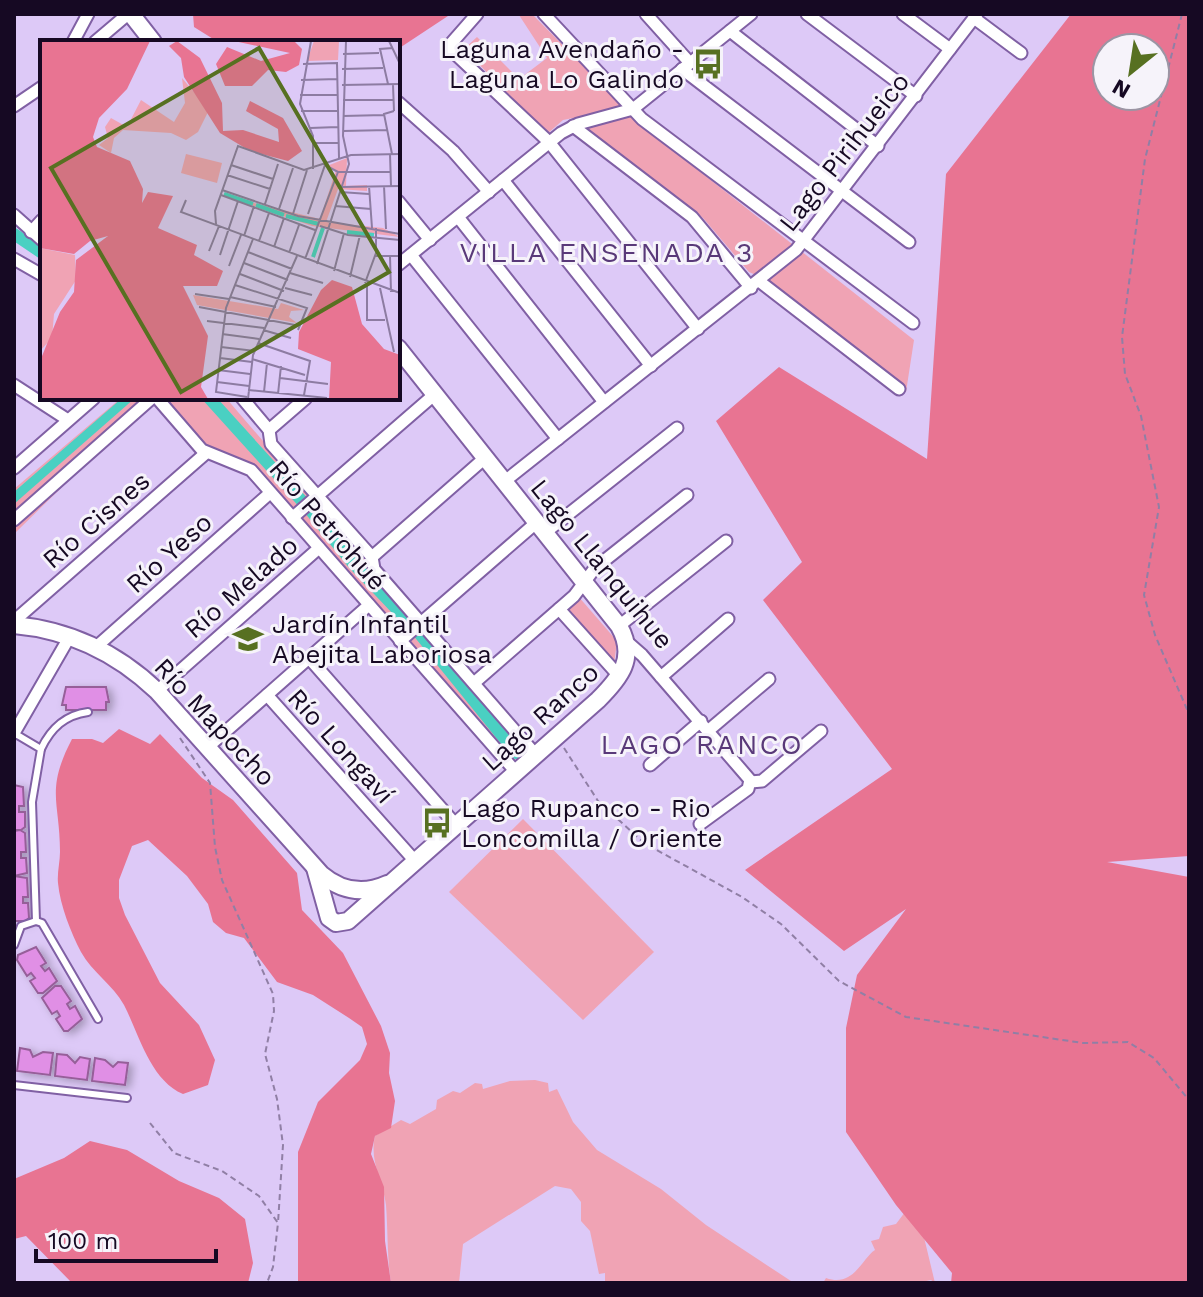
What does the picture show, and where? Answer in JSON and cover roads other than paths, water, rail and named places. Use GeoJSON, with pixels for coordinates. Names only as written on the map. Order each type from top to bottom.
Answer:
{"type":"FeatureCollection","features":[{"type":"Feature","properties":{"kind":"street"},"geometry":{"type":"LineString","coordinates":[[74,40],[88,14]]}},
{"type":"Feature","properties":{"kind":"street"},"geometry":{"type":"LineString","coordinates":[[97,40],[129,14],[151,40]]}},
{"type":"Feature","properties":{"kind":"street"},"geometry":{"type":"LineString","coordinates":[[477,14],[448,47],[549,142],[698,329]]}},
{"type":"Feature","properties":{"kind":"street"},"geometry":{"type":"LineString","coordinates":[[544,14],[633,109],[803,243],[913,323]]}},
{"type":"Feature","properties":{"kind":"street"},"geometry":{"type":"LineString","coordinates":[[646,14],[686,66],[909,242]]}},
{"type":"Feature","properties":{"kind":"street"},"geometry":{"type":"LineString","coordinates":[[807,14],[916,96]]}},
{"type":"Feature","properties":{"kind":"street"},"geometry":{"type":"LineString","coordinates":[[903,14],[950,49]]}},
{"type":"Feature","properties":{"kind":"street"},"geometry":{"type":"LineString","coordinates":[[400,263],[549,142],[573,126],[633,109],[747,15]]}},
{"type":"Feature","properties":{"kind":"street"},"geometry":{"type":"LineString","coordinates":[[975,16],[1021,53]]}},
{"type":"Feature","properties":{"kind":"street","name":"Lago Pirihueico"},"geometry":{"type":"LineString","coordinates":[[505,481],[803,243],[975,16]]}},
{"type":"Feature","properties":{"kind":"street"},"geometry":{"type":"LineString","coordinates":[[730,31],[878,146]]}},
{"type":"Feature","properties":{"kind":"street"},"geometry":{"type":"LineString","coordinates":[[15,104],[40,88]]}},
{"type":"Feature","properties":{"kind":"street"},"geometry":{"type":"LineString","coordinates":[[400,104],[453,151],[489,192]]}},
{"type":"Feature","properties":{"kind":"street"},"geometry":{"type":"LineString","coordinates":[[573,126],[692,217],[755,284],[899,389]]}},
{"type":"Feature","properties":{"kind":"street"},"geometry":{"type":"LineString","coordinates":[[503,180],[651,366]]}},
{"type":"Feature","properties":{"kind":"street"},"geometry":{"type":"LineString","coordinates":[[400,203],[430,240]]}},
{"type":"Feature","properties":{"kind":"street"},"geometry":{"type":"LineString","coordinates":[[14,215],[40,239]]}},
{"type":"Feature","properties":{"kind":"street"},"geometry":{"type":"LineString","coordinates":[[458,217],[604,402]]}},
{"type":"Feature","properties":{"kind":"street"},"geometry":{"type":"LineString","coordinates":[[31,232],[40,222]]}},
{"type":"Feature","properties":{"kind":"street"},"geometry":{"type":"LineString","coordinates":[[411,255],[558,439]]}},
{"type":"Feature","properties":{"kind":"street"},"geometry":{"type":"LineString","coordinates":[[14,259],[40,274]]}},
{"type":"Feature","properties":{"kind":"street","name":"Lago Llanquihue"},"geometry":{"type":"LineString","coordinates":[[400,350],[542,527],[622,634],[751,782]]}},
{"type":"Feature","properties":{"kind":"street"},"geometry":{"type":"LineString","coordinates":[[14,385],[68,420]]}},
{"type":"Feature","properties":{"kind":"street"},"geometry":{"type":"LineString","coordinates":[[292,518],[435,394]]}},
{"type":"Feature","properties":{"kind":"street"},"geometry":{"type":"LineString","coordinates":[[14,468],[92,400]]}},
{"type":"Feature","properties":{"kind":"street"},"geometry":{"type":"LineString","coordinates":[[14,520],[153,400]]}},
{"type":"Feature","properties":{"kind":"street","name":"Río Petrohué"},"geometry":{"type":"LineString","coordinates":[[157,400],[206,453],[248,468],[516,772]]}},
{"type":"Feature","properties":{"kind":"street","name":"Río Petrohué"},"geometry":{"type":"LineString","coordinates":[[244,400],[269,430],[268,440],[372,557],[374,569],[536,755]]}},
{"type":"Feature","properties":{"kind":"street"},"geometry":{"type":"LineString","coordinates":[[269,430],[304,400]]}},
{"type":"Feature","properties":{"kind":"street"},"geometry":{"type":"LineString","coordinates":[[400,641],[542,527],[677,428]]}},
{"type":"Feature","properties":{"kind":"street","name":"Río Cisnes"},"geometry":{"type":"LineString","coordinates":[[14,623],[206,453]]}},
{"type":"Feature","properties":{"kind":"street"},"geometry":{"type":"LineString","coordinates":[[372,557],[486,457]]}},
{"type":"Feature","properties":{"kind":"street","name":"Río Yeso"},"geometry":{"type":"LineString","coordinates":[[96,647],[270,493]]}},
{"type":"Feature","properties":{"kind":"street"},"geometry":{"type":"LineString","coordinates":[[474,683],[559,609],[595,568],[687,495]]}},
{"type":"Feature","properties":{"kind":"street"},"geometry":{"type":"LineString","coordinates":[[622,634],[726,541]]}},
{"type":"Feature","properties":{"kind":"street","name":"Río Melado"},"geometry":{"type":"LineString","coordinates":[[157,691],[319,548]]}},
{"type":"Feature","properties":{"kind":"street"},"geometry":{"type":"LineString","coordinates":[[208,747],[369,605]]}},
{"type":"Feature","properties":{"kind":"street"},"geometry":{"type":"LineString","coordinates":[[559,609],[620,677]]}},
{"type":"Feature","properties":{"kind":"street"},"geometry":{"type":"LineString","coordinates":[[661,677],[728,619]]}},
{"type":"Feature","properties":{"kind":"street","name":"Río Mapocho"},"geometry":{"type":"LineString","coordinates":[[14,623],[70,636],[128,666],[157,691],[315,868],[336,885],[353,891],[377,888],[393,880]]}},
{"type":"Feature","properties":{"kind":"street","name":"Lago Ranco"},"geometry":{"type":"LineString","coordinates":[[393,880],[620,677],[627,659],[622,634]]}},
{"type":"Feature","properties":{"kind":"street"},"geometry":{"type":"LineString","coordinates":[[14,733],[70,636]]}},
{"type":"Feature","properties":{"kind":"street"},"geometry":{"type":"LineString","coordinates":[[309,658],[456,825]]}},
{"type":"Feature","properties":{"kind":"street"},"geometry":{"type":"LineString","coordinates":[[650,765],[769,679]]}},
{"type":"Feature","properties":{"kind":"street","name":"Río Longaví"},"geometry":{"type":"LineString","coordinates":[[267,695],[415,861]]}},
{"type":"Feature","properties":{"kind":"street"},"geometry":{"type":"LineString","coordinates":[[700,824],[721,806],[729,805],[751,782],[762,781],[821,731]]}},
{"type":"Feature","properties":{"kind":"street","name":"Río Mapocho"},"geometry":{"type":"LineString","coordinates":[[315,868],[327,914],[336,923],[348,921],[393,880]]}},
{"type":"Feature","properties":{"kind":"lane"},"geometry":{"type":"LineString","coordinates":[[36,921],[32,802],[41,749],[50,733],[64,719],[88,712]]}},
{"type":"Feature","properties":{"kind":"lane"},"geometry":{"type":"LineString","coordinates":[[14,733],[41,749]]}},
{"type":"Feature","properties":{"kind":"lane"},"geometry":{"type":"LineString","coordinates":[[14,945],[21,926],[36,921],[42,923],[98,1019]]}},
{"type":"Feature","properties":{"kind":"lane"},"geometry":{"type":"LineString","coordinates":[[14,1085],[127,1098]]}},
{"type":"Feature","properties":{"kind":"waterway"},"geometry":{"type":"LineString","coordinates":[[14,234],[40,252]]}},
{"type":"Feature","properties":{"kind":"waterway"},"geometry":{"type":"LineString","coordinates":[[211,400],[302,501]]}},
{"type":"Feature","properties":{"kind":"waterway"},"geometry":{"type":"LineString","coordinates":[[311,511],[353,563],[409,622]]}},
{"type":"Feature","properties":{"kind":"waterway"},"geometry":{"type":"LineString","coordinates":[[419,633],[516,753]]}},
{"type":"Feature","properties":{"kind":"place","name":"Laguna Avendaño - Laguna Lo Galindo"},"geometry":{"type":"Point","coordinates":[708,64]}},
{"type":"Feature","properties":{"kind":"place","name":"Jardín Infantil Abejita Laboriosa"},"geometry":{"type":"Point","coordinates":[248,639]}},
{"type":"Feature","properties":{"kind":"place","name":"Lago Rupanco - Rio Loncomilla / Oriente"},"geometry":{"type":"Point","coordinates":[437,823]}},
{"type":"Feature","properties":{"kind":"district","name":"VILLA ENSENADA 3"},"geometry":{"type":"Point","coordinates":[607,252]}},
{"type":"Feature","properties":{"kind":"district","name":"LAGO RANCO"},"geometry":{"type":"Point","coordinates":[702,744]}}]}
